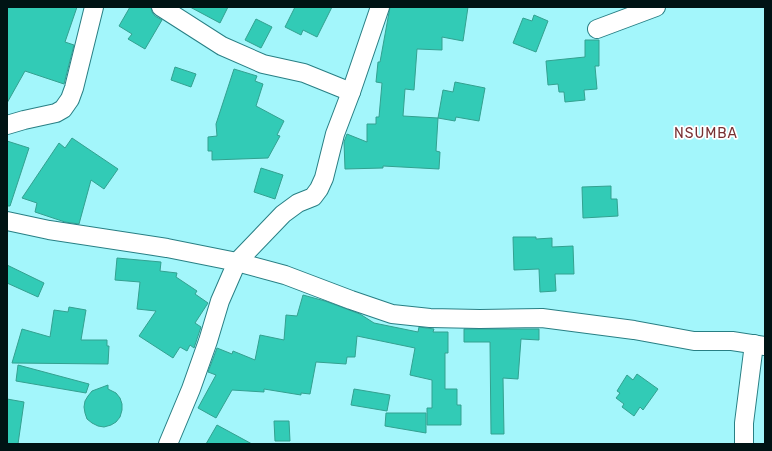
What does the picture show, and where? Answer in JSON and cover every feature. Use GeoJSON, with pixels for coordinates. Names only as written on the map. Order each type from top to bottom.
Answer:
{"type":"FeatureCollection","features":[{"type":"Feature","properties":{"kind":"street"},"geometry":{"type":"LineString","coordinates":[[7,125],[56,113],[63,109],[70,99],[74,88],[94,7]]}},
{"type":"Feature","properties":{"kind":"street"},"geometry":{"type":"LineString","coordinates":[[161,7],[222,46],[262,64],[304,73],[351,92]]}},
{"type":"Feature","properties":{"kind":"street"},"geometry":{"type":"LineString","coordinates":[[168,444],[191,389],[220,302],[237,262],[283,214],[298,203],[313,197],[319,189],[324,178],[335,134],[380,7]]}},
{"type":"Feature","properties":{"kind":"street"},"geometry":{"type":"LineString","coordinates":[[597,29],[656,7]]}},
{"type":"Feature","properties":{"kind":"street"},"geometry":{"type":"LineString","coordinates":[[7,220],[49,230],[167,248],[237,262],[285,275],[392,314],[430,318],[542,318],[634,330],[694,341],[732,341],[759,345],[744,423],[744,444]]}},
{"type":"Feature","properties":{"kind":"building"},"geometry":{"type":"Polygon","coordinates":[[[7,7],[77,7],[65,42],[74,45],[64,84],[25,71],[7,103],[7,7]]]}},
{"type":"Feature","properties":{"kind":"building"},"geometry":{"type":"Polygon","coordinates":[[[130,7],[151,7],[155,16],[162,20],[145,49],[128,39],[132,34],[119,26],[130,7]]]}},
{"type":"Feature","properties":{"kind":"building"},"geometry":{"type":"Polygon","coordinates":[[[190,7],[228,7],[220,23],[190,7]]]}},
{"type":"Feature","properties":{"kind":"building"},"geometry":{"type":"Polygon","coordinates":[[[295,7],[332,7],[317,37],[303,30],[301,35],[285,27],[295,7]]]}},
{"type":"Feature","properties":{"kind":"building"},"geometry":{"type":"Polygon","coordinates":[[[390,7],[468,7],[463,41],[442,37],[442,50],[417,49],[414,90],[405,89],[403,116],[438,118],[436,151],[440,152],[439,169],[383,166],[383,168],[345,169],[344,142],[347,134],[367,142],[367,124],[376,124],[376,117],[379,117],[382,83],[376,82],[378,62],[380,62],[390,7]]]}},
{"type":"Feature","properties":{"kind":"building"},"geometry":{"type":"Polygon","coordinates":[[[534,15],[548,21],[536,52],[513,43],[523,18],[532,21],[534,15]]]}},
{"type":"Feature","properties":{"kind":"building"},"geometry":{"type":"Polygon","coordinates":[[[256,19],[272,27],[261,48],[245,40],[256,19]]]}},
{"type":"Feature","properties":{"kind":"building"},"geometry":{"type":"Polygon","coordinates":[[[585,40],[599,40],[599,66],[595,66],[597,89],[584,90],[585,100],[565,102],[564,92],[559,92],[558,84],[548,85],[546,61],[585,57],[585,40]]]}},
{"type":"Feature","properties":{"kind":"building"},"geometry":{"type":"Polygon","coordinates":[[[175,67],[196,74],[191,87],[171,80],[175,67]]]}},
{"type":"Feature","properties":{"kind":"building"},"geometry":{"type":"Polygon","coordinates":[[[234,69],[257,76],[255,81],[263,84],[256,106],[284,121],[277,135],[280,136],[268,158],[212,160],[212,151],[208,151],[208,137],[217,136],[216,124],[234,69]]]}},
{"type":"Feature","properties":{"kind":"building"},"geometry":{"type":"Polygon","coordinates":[[[455,82],[485,88],[479,121],[456,117],[455,121],[438,118],[443,90],[453,92],[455,82]]]}},
{"type":"Feature","properties":{"kind":"building"},"geometry":{"type":"Polygon","coordinates":[[[72,138],[118,169],[104,189],[91,180],[79,224],[65,222],[35,212],[37,203],[22,198],[59,143],[65,148],[72,138]]]}},
{"type":"Feature","properties":{"kind":"building"},"geometry":{"type":"Polygon","coordinates":[[[7,141],[29,148],[10,206],[7,206],[7,141]]]}},
{"type":"Feature","properties":{"kind":"building"},"geometry":{"type":"Polygon","coordinates":[[[261,168],[283,175],[275,199],[254,192],[261,168]]]}},
{"type":"Feature","properties":{"kind":"building"},"geometry":{"type":"Polygon","coordinates":[[[611,186],[611,199],[617,199],[618,216],[583,218],[582,187],[611,186]]]}},
{"type":"Feature","properties":{"kind":"building"},"geometry":{"type":"Polygon","coordinates":[[[513,237],[536,237],[536,239],[552,238],[552,247],[573,246],[574,274],[555,274],[556,291],[540,292],[539,269],[514,270],[513,237]]]}},
{"type":"Feature","properties":{"kind":"building"},"geometry":{"type":"Polygon","coordinates":[[[117,258],[161,262],[160,271],[177,273],[176,277],[197,291],[195,294],[208,303],[195,323],[201,327],[194,348],[190,345],[187,351],[180,347],[173,358],[139,336],[156,311],[137,309],[140,282],[115,280],[117,258]]]}},
{"type":"Feature","properties":{"kind":"building"},"geometry":{"type":"Polygon","coordinates":[[[7,265],[44,283],[38,297],[7,283],[7,265]]]}},
{"type":"Feature","properties":{"kind":"building"},"geometry":{"type":"Polygon","coordinates":[[[303,295],[325,301],[360,314],[374,323],[418,332],[419,327],[434,329],[433,332],[448,332],[448,353],[445,353],[445,389],[457,389],[457,405],[461,405],[461,425],[427,425],[427,408],[432,408],[432,380],[410,375],[415,348],[357,336],[355,357],[347,357],[346,364],[316,362],[310,394],[301,393],[301,395],[264,389],[264,392],[232,390],[216,418],[198,408],[216,375],[208,372],[217,348],[232,354],[233,351],[255,360],[260,335],[284,340],[286,315],[297,316],[303,295]]]}},
{"type":"Feature","properties":{"kind":"building"},"geometry":{"type":"Polygon","coordinates":[[[69,307],[86,310],[81,340],[107,340],[107,346],[109,346],[108,364],[12,363],[22,329],[50,337],[54,310],[68,312],[69,307]]]}},
{"type":"Feature","properties":{"kind":"building"},"geometry":{"type":"Polygon","coordinates":[[[464,329],[539,329],[539,340],[521,339],[518,379],[503,378],[504,434],[491,434],[490,342],[464,342],[464,329]]]}},
{"type":"Feature","properties":{"kind":"building"},"geometry":{"type":"Polygon","coordinates":[[[18,365],[89,384],[86,393],[16,381],[18,365]]]}},
{"type":"Feature","properties":{"kind":"building"},"geometry":{"type":"Polygon","coordinates":[[[637,374],[658,389],[643,410],[640,407],[634,416],[622,407],[624,404],[616,398],[620,393],[617,391],[627,375],[633,380],[637,374]]]}},
{"type":"Feature","properties":{"kind":"building"},"geometry":{"type":"Polygon","coordinates":[[[108,385],[108,389],[116,393],[120,398],[122,410],[120,417],[116,422],[104,427],[98,426],[87,419],[84,407],[85,401],[92,391],[108,385]]]}},
{"type":"Feature","properties":{"kind":"building"},"geometry":{"type":"Polygon","coordinates":[[[354,389],[390,395],[387,411],[351,405],[354,389]]]}},
{"type":"Feature","properties":{"kind":"building"},"geometry":{"type":"Polygon","coordinates":[[[7,399],[24,402],[18,444],[7,444],[7,399]]]}},
{"type":"Feature","properties":{"kind":"building"},"geometry":{"type":"Polygon","coordinates":[[[386,413],[426,413],[426,433],[385,426],[386,413]]]}},
{"type":"Feature","properties":{"kind":"building"},"geometry":{"type":"Polygon","coordinates":[[[274,421],[289,421],[290,441],[275,441],[274,421]]]}},
{"type":"Feature","properties":{"kind":"building"},"geometry":{"type":"Polygon","coordinates":[[[217,425],[252,444],[206,444],[217,425]]]}},
{"type":"Feature","properties":{"kind":"district","name":"NSUMBA"},"geometry":{"type":"Point","coordinates":[706,133]}}]}
